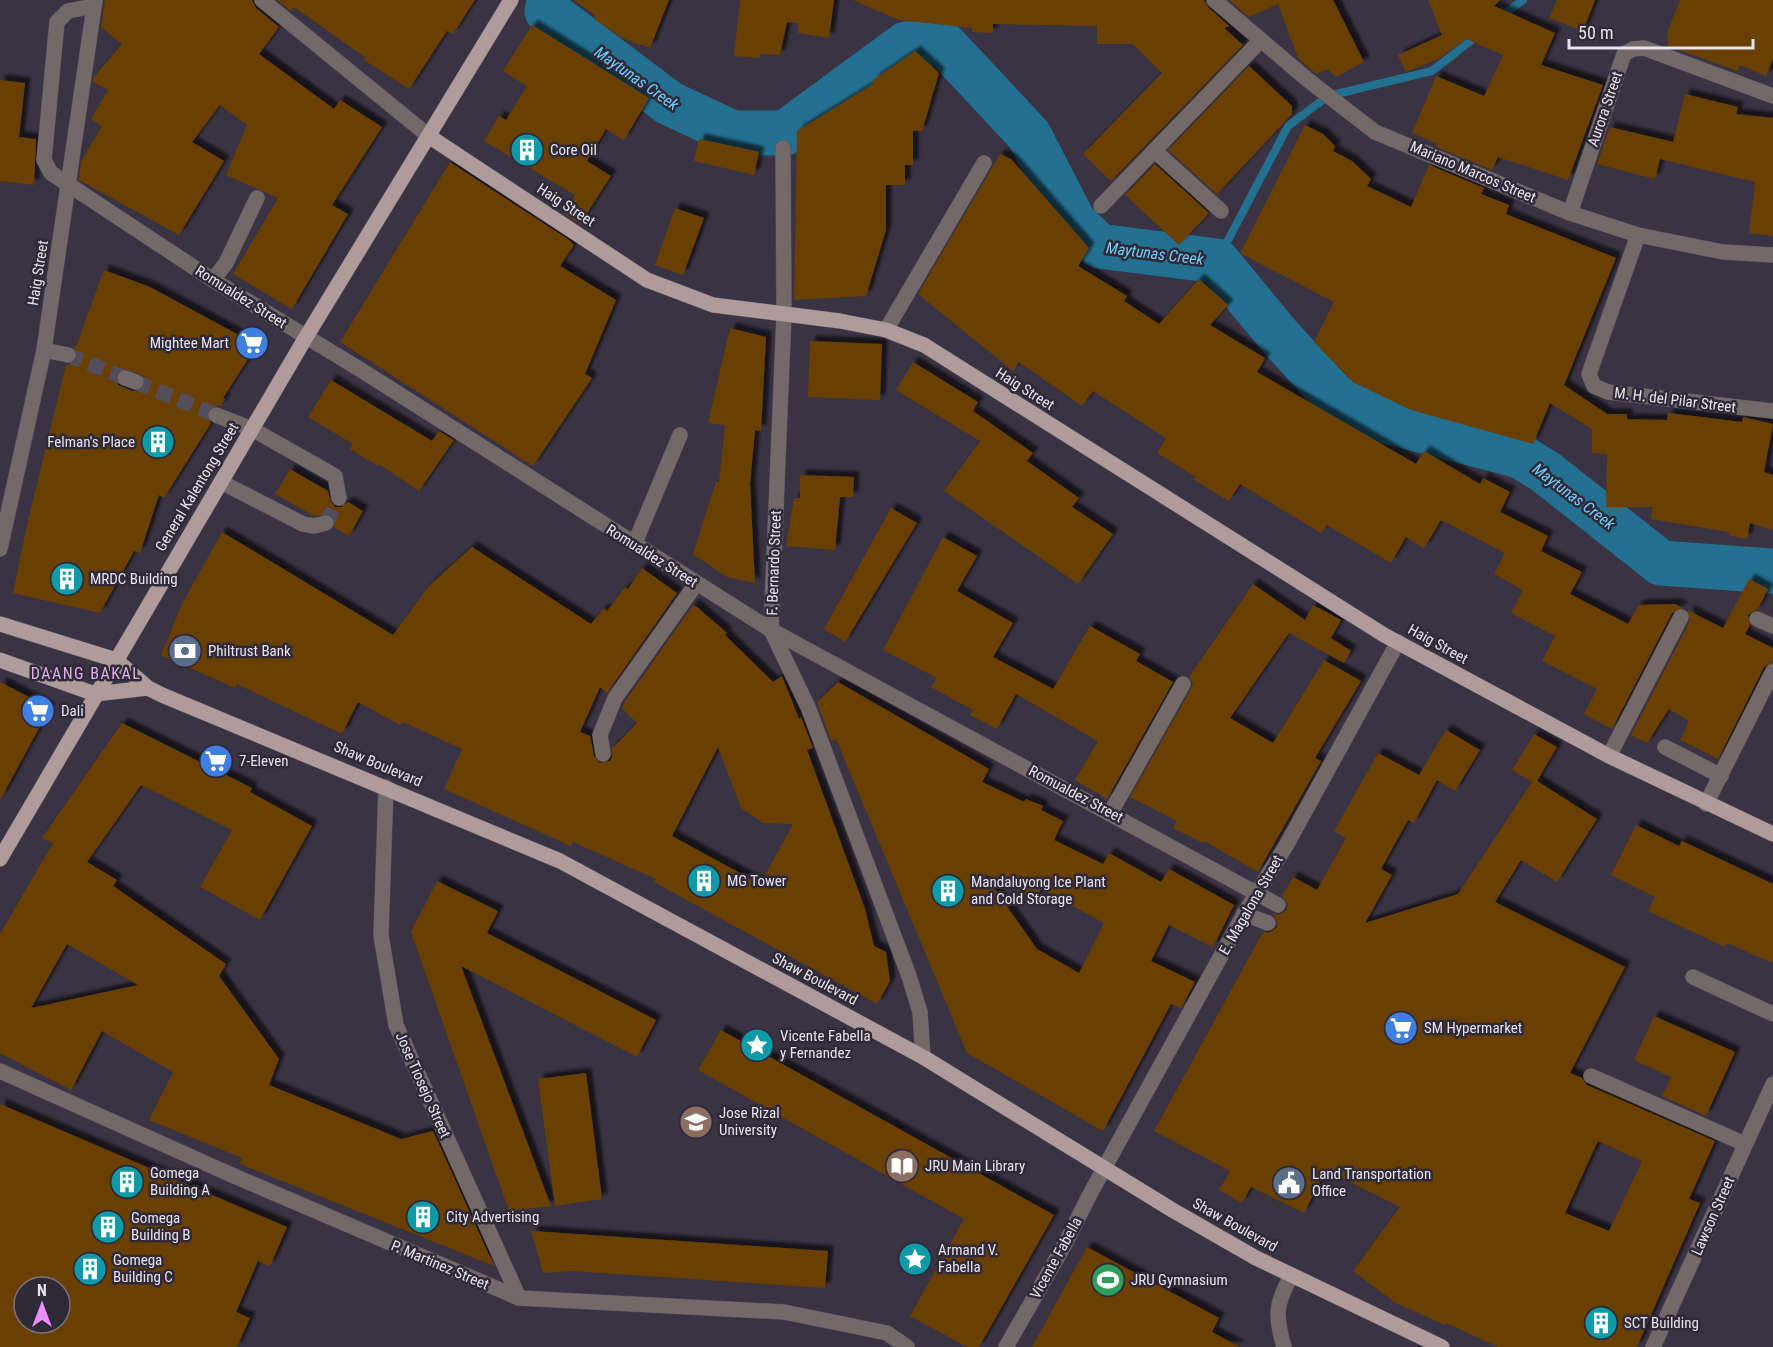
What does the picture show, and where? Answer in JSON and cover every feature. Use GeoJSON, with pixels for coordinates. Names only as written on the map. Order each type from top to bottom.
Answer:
{"type":"FeatureCollection","features":[{"type":"Feature","properties":{"kind":"main road","name":"General Kalentong Street"},"geometry":{"type":"LineString","coordinates":[[0,859],[306,337],[430,137],[508,5]]}},
{"type":"Feature","properties":{"kind":"main road","name":"Haig Street"},"geometry":{"type":"LineString","coordinates":[[430,137],[647,280],[713,305],[840,321],[886,330],[924,345],[1349,615],[1609,756],[1773,834]]}},
{"type":"Feature","properties":{"kind":"main road","name":"Shaw Boulevard"},"geometry":{"type":"LineString","coordinates":[[0,624],[116,660],[148,688],[560,861],[923,1057],[1173,1211],[1291,1276],[1442,1347]]}},
{"type":"Feature","properties":{"kind":"main road","name":"Shaw Boulevard"},"geometry":{"type":"LineString","coordinates":[[0,660],[95,694],[148,688]]}},
{"type":"Feature","properties":{"kind":"street","name":"Haig Street"},"geometry":{"type":"LineString","coordinates":[[262,0],[430,137]]}},
{"type":"Feature","properties":{"kind":"street","name":"Mariano Marcos Street"},"geometry":{"type":"LineString","coordinates":[[1214,0],[1308,80],[1375,132],[1570,213],[1638,235],[1723,252],[1773,255]]}},
{"type":"Feature","properties":{"kind":"street","name":"Haig Street"},"geometry":{"type":"LineString","coordinates":[[0,549],[44,350],[95,3]]}},
{"type":"Feature","properties":{"kind":"street","name":"Romualdez Street"},"geometry":{"type":"LineString","coordinates":[[95,3],[68,10],[57,22],[44,160],[51,173],[213,280],[771,630],[1278,904]]}},
{"type":"Feature","properties":{"kind":"street"},"geometry":{"type":"LineString","coordinates":[[1101,206],[1156,152],[1261,40]]}},
{"type":"Feature","properties":{"kind":"street","name":"Aurora Street"},"geometry":{"type":"LineString","coordinates":[[1570,213],[1624,54],[1633,49],[1644,48],[1773,96]]}},
{"type":"Feature","properties":{"kind":"street","name":"F. Bernardo Street"},"geometry":{"type":"LineString","coordinates":[[783,148],[784,314],[771,630],[808,707],[909,976],[920,1012],[923,1057]]}},
{"type":"Feature","properties":{"kind":"street"},"geometry":{"type":"LineString","coordinates":[[1156,152],[1221,211]]}},
{"type":"Feature","properties":{"kind":"street"},"geometry":{"type":"LineString","coordinates":[[886,330],[984,164]]}},
{"type":"Feature","properties":{"kind":"street"},"geometry":{"type":"LineString","coordinates":[[213,280],[226,263],[257,198]]}},
{"type":"Feature","properties":{"kind":"street","name":"M. H. del Pilar Street"},"geometry":{"type":"LineString","coordinates":[[1638,235],[1589,374],[1594,386],[1608,392],[1773,411]]}},
{"type":"Feature","properties":{"kind":"street"},"geometry":{"type":"LineString","coordinates":[[44,350],[68,355]]}},
{"type":"Feature","properties":{"kind":"street"},"geometry":{"type":"LineString","coordinates":[[216,415],[252,429],[335,476],[339,498]]}},
{"type":"Feature","properties":{"kind":"street"},"geometry":{"type":"LineString","coordinates":[[634,545],[680,435]]}},
{"type":"Feature","properties":{"kind":"street"},"geometry":{"type":"LineString","coordinates":[[221,482],[303,524],[314,526],[326,523]]}},
{"type":"Feature","properties":{"kind":"street"},"geometry":{"type":"LineString","coordinates":[[603,754],[600,735],[615,698],[696,584]]}},
{"type":"Feature","properties":{"kind":"street"},"geometry":{"type":"LineString","coordinates":[[1609,756],[1681,617]]}},
{"type":"Feature","properties":{"kind":"street"},"geometry":{"type":"LineString","coordinates":[[1757,619],[1773,626]]}},
{"type":"Feature","properties":{"kind":"street","name":"E. Magalona Street"},"geometry":{"type":"LineString","coordinates":[[1105,1169],[1244,914],[1398,642]]}},
{"type":"Feature","properties":{"kind":"street"},"geometry":{"type":"LineString","coordinates":[[1706,804],[1773,671]]}},
{"type":"Feature","properties":{"kind":"street"},"geometry":{"type":"LineString","coordinates":[[1111,812],[1183,684]]}},
{"type":"Feature","properties":{"kind":"street"},"geometry":{"type":"LineString","coordinates":[[1665,747],[1721,776]]}},
{"type":"Feature","properties":{"kind":"street","name":"Jose Tiosejo Street"},"geometry":{"type":"LineString","coordinates":[[386,787],[381,935],[396,1025],[519,1298]]}},
{"type":"Feature","properties":{"kind":"street"},"geometry":{"type":"LineString","coordinates":[[1244,914],[1268,923]]}},
{"type":"Feature","properties":{"kind":"street"},"geometry":{"type":"LineString","coordinates":[[1693,977],[1773,1014]]}},
{"type":"Feature","properties":{"kind":"street","name":"P. Martinez Street"},"geometry":{"type":"LineString","coordinates":[[0,1071],[234,1176],[519,1298],[784,1312],[887,1333],[907,1347]]}},
{"type":"Feature","properties":{"kind":"street"},"geometry":{"type":"LineString","coordinates":[[1591,1076],[1745,1144]]}},
{"type":"Feature","properties":{"kind":"street","name":"Lawson Street"},"geometry":{"type":"LineString","coordinates":[[1653,1347],[1773,1084]]}},
{"type":"Feature","properties":{"kind":"street","name":"Vicente Fabella"},"geometry":{"type":"LineString","coordinates":[[1006,1347],[1105,1169]]}},
{"type":"Feature","properties":{"kind":"street"},"geometry":{"type":"LineString","coordinates":[[1284,1347],[1276,1319],[1277,1310],[1291,1276]]}},
{"type":"Feature","properties":{"kind":"building"},"geometry":{"type":"Polygon","coordinates":[[[105,0],[252,0],[256,8],[279,27],[259,54],[334,109],[340,100],[382,127],[332,205],[348,214],[292,309],[233,274],[278,198],[226,175],[247,125],[220,105],[192,142],[224,161],[179,235],[79,180],[81,161],[102,126],[91,119],[108,90],[93,82],[94,77],[122,44],[101,27],[105,0]]]}},
{"type":"Feature","properties":{"kind":"building"},"geometry":{"type":"Polygon","coordinates":[[[277,0],[475,0],[453,34],[447,31],[409,89],[364,60],[366,58],[294,7],[291,11],[277,0]]]}},
{"type":"Feature","properties":{"kind":"building"},"geometry":{"type":"Polygon","coordinates":[[[574,0],[669,0],[650,48],[622,38],[594,19],[596,16],[574,0]]]}},
{"type":"Feature","properties":{"kind":"building"},"geometry":{"type":"Polygon","coordinates":[[[740,0],[834,0],[829,38],[798,33],[798,23],[787,22],[780,55],[760,54],[759,58],[734,56],[740,0]]]}},
{"type":"Feature","properties":{"kind":"building"},"geometry":{"type":"Polygon","coordinates":[[[853,0],[1204,0],[1208,7],[1229,26],[1224,28],[1243,45],[1111,181],[1083,154],[1162,73],[1133,44],[1097,44],[1097,26],[993,24],[993,33],[972,32],[972,28],[899,20],[853,0]]]}},
{"type":"Feature","properties":{"kind":"building"},"geometry":{"type":"Polygon","coordinates":[[[1229,0],[1333,0],[1364,62],[1336,77],[1327,69],[1316,74],[1298,58],[1278,4],[1249,17],[1229,0]]]}},
{"type":"Feature","properties":{"kind":"building"},"geometry":{"type":"Polygon","coordinates":[[[1428,0],[1500,0],[1494,6],[1555,33],[1541,65],[1603,85],[1568,180],[1498,157],[1492,170],[1436,147],[1438,144],[1412,133],[1436,76],[1484,96],[1503,55],[1466,39],[1440,58],[1406,72],[1398,55],[1442,35],[1428,0]]]}},
{"type":"Feature","properties":{"kind":"building"},"geometry":{"type":"Polygon","coordinates":[[[1557,0],[1595,0],[1583,31],[1549,18],[1557,0]]]}},
{"type":"Feature","properties":{"kind":"building"},"geometry":{"type":"Polygon","coordinates":[[[1680,0],[1773,0],[1773,59],[1766,76],[1740,65],[1738,71],[1668,46],[1667,33],[1680,0]]]}},
{"type":"Feature","properties":{"kind":"building"},"geometry":{"type":"Polygon","coordinates":[[[532,25],[649,98],[624,140],[606,129],[587,161],[611,176],[580,224],[563,213],[575,195],[484,141],[499,116],[506,120],[527,86],[503,71],[532,25]]]}},
{"type":"Feature","properties":{"kind":"building"},"geometry":{"type":"Polygon","coordinates":[[[915,51],[939,73],[922,131],[913,131],[913,165],[905,165],[905,185],[886,185],[886,230],[866,296],[794,300],[797,131],[873,84],[873,80],[915,51]]]}},
{"type":"Feature","properties":{"kind":"building"},"geometry":{"type":"Polygon","coordinates":[[[1249,66],[1292,106],[1292,114],[1217,194],[1168,150],[1249,66]]]}},
{"type":"Feature","properties":{"kind":"building"},"geometry":{"type":"Polygon","coordinates":[[[0,80],[25,83],[19,137],[36,139],[34,185],[0,181],[0,80]]]}},
{"type":"Feature","properties":{"kind":"building"},"geometry":{"type":"Polygon","coordinates":[[[1685,94],[1738,107],[1736,114],[1773,118],[1773,236],[1749,233],[1755,182],[1660,159],[1655,179],[1597,164],[1610,127],[1673,142],[1685,94]]]}},
{"type":"Feature","properties":{"kind":"building"},"geometry":{"type":"Polygon","coordinates":[[[1305,125],[1323,134],[1335,146],[1333,151],[1352,161],[1371,179],[1367,186],[1411,207],[1429,165],[1484,188],[1481,194],[1509,205],[1506,214],[1616,258],[1564,385],[1607,414],[1627,414],[1627,419],[1667,420],[1668,413],[1742,422],[1743,417],[1773,424],[1764,472],[1773,475],[1773,530],[1750,523],[1747,539],[1729,535],[1729,532],[1651,519],[1653,507],[1606,507],[1607,454],[1592,453],[1592,429],[1550,403],[1533,444],[1411,410],[1353,382],[1314,342],[1334,302],[1240,253],[1305,125]]]}},
{"type":"Feature","properties":{"kind":"building"},"geometry":{"type":"Polygon","coordinates":[[[699,139],[759,152],[754,175],[694,161],[699,139]]]}},
{"type":"Feature","properties":{"kind":"building"},"geometry":{"type":"Polygon","coordinates":[[[1000,154],[1011,159],[1089,248],[1078,266],[1127,296],[1124,301],[1159,324],[1199,279],[1228,305],[1210,325],[1265,358],[1257,372],[1416,464],[1424,451],[1480,484],[1483,478],[1510,492],[1500,512],[1548,536],[1541,551],[1582,572],[1570,594],[1628,624],[1639,605],[1675,604],[1683,608],[1672,613],[1612,729],[1584,714],[1597,689],[1542,661],[1555,636],[1511,613],[1523,590],[1494,574],[1505,553],[1441,520],[1424,548],[1406,537],[1391,563],[1327,525],[1321,533],[1240,484],[1229,501],[1194,480],[1196,477],[1157,453],[1166,438],[1093,391],[1082,406],[1019,362],[1013,371],[918,294],[1000,154]]]}},
{"type":"Feature","properties":{"kind":"building"},"geometry":{"type":"Polygon","coordinates":[[[450,162],[569,240],[574,245],[560,266],[616,300],[585,374],[592,378],[533,466],[340,342],[450,162]]]}},
{"type":"Feature","properties":{"kind":"building"},"geometry":{"type":"Polygon","coordinates":[[[1155,164],[1209,213],[1179,245],[1125,195],[1155,164]]]}},
{"type":"Feature","properties":{"kind":"building"},"geometry":{"type":"Polygon","coordinates":[[[675,208],[704,218],[683,275],[655,265],[675,208]]]}},
{"type":"Feature","properties":{"kind":"building"},"geometry":{"type":"Polygon","coordinates":[[[104,270],[150,287],[257,345],[223,398],[225,399],[221,406],[214,406],[207,411],[207,417],[211,423],[164,498],[159,495],[140,553],[134,551],[100,613],[13,593],[66,365],[72,364],[77,358],[77,351],[72,346],[76,347],[104,270]],[[123,369],[116,375],[118,385],[133,391],[143,389],[146,381],[143,375],[123,369]]]}},
{"type":"Feature","properties":{"kind":"building"},"geometry":{"type":"Polygon","coordinates":[[[730,328],[766,337],[761,431],[755,430],[750,484],[755,583],[727,577],[693,554],[716,482],[719,482],[725,425],[708,423],[730,328]]]}},
{"type":"Feature","properties":{"kind":"building"},"geometry":{"type":"Polygon","coordinates":[[[810,341],[882,344],[880,400],[808,397],[810,341]]]}},
{"type":"Feature","properties":{"kind":"building"},"geometry":{"type":"Polygon","coordinates":[[[913,362],[978,402],[973,411],[1033,453],[1027,461],[1079,498],[1072,507],[1113,534],[1078,584],[944,491],[980,441],[896,390],[913,362]]]}},
{"type":"Feature","properties":{"kind":"building"},"geometry":{"type":"Polygon","coordinates":[[[331,380],[432,441],[439,431],[454,440],[419,491],[379,464],[378,466],[350,449],[353,444],[308,417],[331,380]]]}},
{"type":"Feature","properties":{"kind":"building"},"geometry":{"type":"Polygon","coordinates":[[[290,469],[328,491],[335,507],[341,507],[348,502],[363,511],[349,536],[334,527],[335,520],[329,514],[314,516],[275,494],[290,469]]]}},
{"type":"Feature","properties":{"kind":"building"},"geometry":{"type":"Polygon","coordinates":[[[800,475],[854,477],[853,497],[840,497],[835,550],[786,546],[794,498],[800,498],[800,475]]]}},
{"type":"Feature","properties":{"kind":"building"},"geometry":{"type":"Polygon","coordinates":[[[891,508],[917,523],[845,642],[824,629],[891,508]]]}},
{"type":"Feature","properties":{"kind":"building"},"geometry":{"type":"Polygon","coordinates":[[[222,532],[393,635],[428,587],[472,547],[591,624],[604,608],[607,611],[625,587],[628,589],[642,568],[677,593],[607,693],[600,687],[580,732],[590,736],[594,756],[600,763],[610,761],[612,746],[614,747],[637,723],[622,708],[624,703],[693,605],[697,607],[727,633],[725,635],[773,682],[782,676],[813,748],[807,750],[865,909],[874,946],[886,952],[890,981],[877,1004],[654,882],[656,879],[573,842],[571,846],[444,789],[462,749],[403,722],[400,725],[358,702],[342,734],[237,684],[235,688],[161,655],[183,602],[222,532]],[[718,747],[672,836],[760,884],[793,824],[763,823],[741,808],[718,747]]]}},
{"type":"Feature","properties":{"kind":"building"},"geometry":{"type":"Polygon","coordinates":[[[943,537],[977,556],[957,591],[1013,623],[993,657],[1053,689],[1090,626],[1140,654],[1136,661],[1173,682],[1107,799],[1075,780],[1098,741],[1016,694],[997,729],[970,715],[973,710],[931,687],[937,678],[883,650],[943,537]]]}},
{"type":"Feature","properties":{"kind":"building"},"geometry":{"type":"Polygon","coordinates":[[[1749,579],[1768,589],[1758,609],[1748,615],[1750,625],[1745,634],[1773,648],[1773,661],[1764,667],[1718,759],[1680,740],[1689,721],[1669,709],[1647,743],[1631,735],[1690,621],[1687,610],[1723,628],[1749,579]]]}},
{"type":"Feature","properties":{"kind":"building"},"geometry":{"type":"Polygon","coordinates":[[[1253,584],[1305,620],[1313,605],[1341,620],[1331,638],[1351,651],[1344,663],[1289,633],[1230,718],[1273,743],[1324,660],[1361,681],[1315,758],[1321,761],[1258,872],[1204,841],[1203,843],[1173,828],[1177,821],[1130,797],[1191,689],[1193,683],[1189,677],[1253,584]]]}},
{"type":"Feature","properties":{"kind":"building"},"geometry":{"type":"Polygon","coordinates":[[[0,682],[50,708],[0,800],[0,682]]]}},
{"type":"Feature","properties":{"kind":"building","name":"Mandaluyong Ice Plant and Cold Storage"},"geometry":{"type":"Polygon","coordinates":[[[838,682],[989,769],[982,782],[1024,802],[1026,799],[1043,806],[1041,810],[1063,821],[1054,840],[1103,864],[1109,853],[1161,882],[1169,869],[1234,905],[1213,947],[1169,925],[1151,961],[1195,982],[1181,1008],[1171,1004],[1103,1131],[967,1053],[836,739],[831,741],[817,702],[838,682]],[[984,874],[1037,949],[1079,973],[1104,923],[1041,889],[1036,899],[984,874]]]}},
{"type":"Feature","properties":{"kind":"building"},"geometry":{"type":"Polygon","coordinates":[[[122,723],[252,788],[250,792],[312,826],[260,920],[200,887],[232,830],[141,785],[87,862],[117,880],[113,886],[226,964],[219,976],[279,1059],[269,1085],[401,1139],[433,1131],[494,1266],[240,1164],[242,1158],[149,1120],[173,1072],[102,1031],[71,1090],[0,1053],[0,934],[53,843],[42,838],[122,723]],[[67,944],[31,1008],[138,985],[67,944]]]}},
{"type":"Feature","properties":{"kind":"building"},"geometry":{"type":"Polygon","coordinates":[[[1446,730],[1480,750],[1455,791],[1437,780],[1414,823],[1408,820],[1381,869],[1392,875],[1365,923],[1458,894],[1532,782],[1512,770],[1534,734],[1557,747],[1537,781],[1597,819],[1557,882],[1521,860],[1495,902],[1625,967],[1570,1073],[1582,1078],[1587,1085],[1715,1141],[1689,1199],[1700,1203],[1637,1347],[1498,1347],[1446,1323],[1445,1325],[1396,1303],[1353,1271],[1400,1207],[1326,1170],[1304,1213],[1251,1187],[1242,1203],[1219,1190],[1230,1171],[1154,1131],[1263,932],[1270,932],[1277,927],[1273,913],[1279,915],[1286,910],[1288,904],[1282,896],[1293,877],[1317,890],[1346,838],[1334,831],[1378,753],[1419,775],[1446,730]],[[1598,1141],[1565,1213],[1609,1231],[1642,1161],[1598,1141]]]}},
{"type":"Feature","properties":{"kind":"building"},"geometry":{"type":"Polygon","coordinates":[[[1636,825],[1679,846],[1682,841],[1773,884],[1773,963],[1727,943],[1725,947],[1648,911],[1655,897],[1611,875],[1636,825]]]}},
{"type":"Feature","properties":{"kind":"building"},"geometry":{"type":"Polygon","coordinates":[[[437,881],[498,911],[487,933],[656,1020],[637,1057],[461,966],[551,1206],[509,1211],[411,932],[437,881]]]}},
{"type":"Feature","properties":{"kind":"building"},"geometry":{"type":"Polygon","coordinates":[[[1654,1016],[1735,1052],[1706,1116],[1662,1096],[1671,1077],[1634,1060],[1654,1016]]]}},
{"type":"Feature","properties":{"kind":"building"},"geometry":{"type":"Polygon","coordinates":[[[721,1030],[1054,1215],[979,1347],[967,1347],[910,1316],[964,1219],[698,1070],[721,1030]]]}},
{"type":"Feature","properties":{"kind":"building"},"geometry":{"type":"Polygon","coordinates":[[[586,1073],[602,1199],[555,1206],[538,1079],[586,1073]]]}},
{"type":"Feature","properties":{"kind":"building"},"geometry":{"type":"Polygon","coordinates":[[[0,1104],[287,1227],[270,1266],[258,1261],[236,1312],[250,1318],[237,1347],[0,1347],[0,1104]]]}},
{"type":"Feature","properties":{"kind":"building"},"geometry":{"type":"Polygon","coordinates":[[[531,1231],[828,1251],[825,1288],[571,1271],[543,1273],[531,1231]]]}},
{"type":"Feature","properties":{"kind":"building","name":"JRU Gymnasium"},"geometry":{"type":"Polygon","coordinates":[[[1087,1247],[1219,1318],[1212,1332],[1240,1347],[1032,1347],[1087,1247]]]}},
{"type":"Feature","properties":{"kind":"waterway","name":"Maytunas Creek"},"geometry":{"type":"LineString","coordinates":[[530,0],[547,11]]}},
{"type":"Feature","properties":{"kind":"waterway"},"geometry":{"type":"LineString","coordinates":[[1499,18],[1523,0]]}},
{"type":"Feature","properties":{"kind":"waterway","name":"Maytunas Creek"},"geometry":{"type":"LineString","coordinates":[[547,11],[669,103],[733,133],[785,133],[906,44],[943,43],[1029,135],[1074,222],[1099,246],[1217,261],[1279,336],[1335,397],[1389,422],[1520,456],[1547,473],[1661,563],[1773,571]]}},
{"type":"Feature","properties":{"kind":"waterway"},"geometry":{"type":"LineString","coordinates":[[1217,261],[1288,126],[1328,96],[1432,71],[1478,35]]}},
{"type":"Feature","properties":{"kind":"tunnel"},"geometry":{"type":"LineString","coordinates":[[68,355],[125,378]]}},
{"type":"Feature","properties":{"kind":"tunnel"},"geometry":{"type":"LineString","coordinates":[[136,382],[216,415]]}},
{"type":"Feature","properties":{"kind":"tunnel"},"geometry":{"type":"LineString","coordinates":[[326,523],[339,498]]}},
{"type":"Feature","properties":{"kind":"place","name":"Core Oil"},"geometry":{"type":"Point","coordinates":[527,150]}},
{"type":"Feature","properties":{"kind":"place","name":"Mightee Mart"},"geometry":{"type":"Point","coordinates":[252,343]}},
{"type":"Feature","properties":{"kind":"place","name":"Felman's Place"},"geometry":{"type":"Point","coordinates":[158,442]}},
{"type":"Feature","properties":{"kind":"place","name":"MRDC Building"},"geometry":{"type":"Point","coordinates":[67,579]}},
{"type":"Feature","properties":{"kind":"place","name":"Philtrust Bank"},"geometry":{"type":"Point","coordinates":[185,651]}},
{"type":"Feature","properties":{"kind":"place","name":"Dali"},"geometry":{"type":"Point","coordinates":[38,711]}},
{"type":"Feature","properties":{"kind":"place","name":"7-Eleven"},"geometry":{"type":"Point","coordinates":[216,761]}},
{"type":"Feature","properties":{"kind":"place","name":"MG Tower"},"geometry":{"type":"Point","coordinates":[704,881]}},
{"type":"Feature","properties":{"kind":"place","name":"Mandaluyong Ice Plant and Cold Storage"},"geometry":{"type":"Point","coordinates":[948,891]}},
{"type":"Feature","properties":{"kind":"place","name":"SM Hypermarket"},"geometry":{"type":"Point","coordinates":[1401,1028]}},
{"type":"Feature","properties":{"kind":"place","name":"Vicente Fabella y Fernandez"},"geometry":{"type":"Point","coordinates":[757,1045]}},
{"type":"Feature","properties":{"kind":"place","name":"Jose Rizal University"},"geometry":{"type":"Point","coordinates":[696,1122]}},
{"type":"Feature","properties":{"kind":"place","name":"JRU Main Library"},"geometry":{"type":"Point","coordinates":[902,1166]}},
{"type":"Feature","properties":{"kind":"place","name":"Gomega Building A"},"geometry":{"type":"Point","coordinates":[127,1182]}},
{"type":"Feature","properties":{"kind":"place","name":"Land Transportation Office"},"geometry":{"type":"Point","coordinates":[1289,1183]}},
{"type":"Feature","properties":{"kind":"place","name":"City Advertising"},"geometry":{"type":"Point","coordinates":[423,1217]}},
{"type":"Feature","properties":{"kind":"place","name":"Gomega Building B"},"geometry":{"type":"Point","coordinates":[108,1227]}},
{"type":"Feature","properties":{"kind":"place","name":"Armand V. Fabella"},"geometry":{"type":"Point","coordinates":[915,1259]}},
{"type":"Feature","properties":{"kind":"place","name":"Gomega Building C"},"geometry":{"type":"Point","coordinates":[90,1269]}},
{"type":"Feature","properties":{"kind":"place","name":"JRU Gymnasium"},"geometry":{"type":"Point","coordinates":[1108,1280]}},
{"type":"Feature","properties":{"kind":"place","name":"SCT Building"},"geometry":{"type":"Point","coordinates":[1601,1323]}},
{"type":"Feature","properties":{"kind":"district","name":"DAANG BAKAL"},"geometry":{"type":"Point","coordinates":[86,673]}}]}
